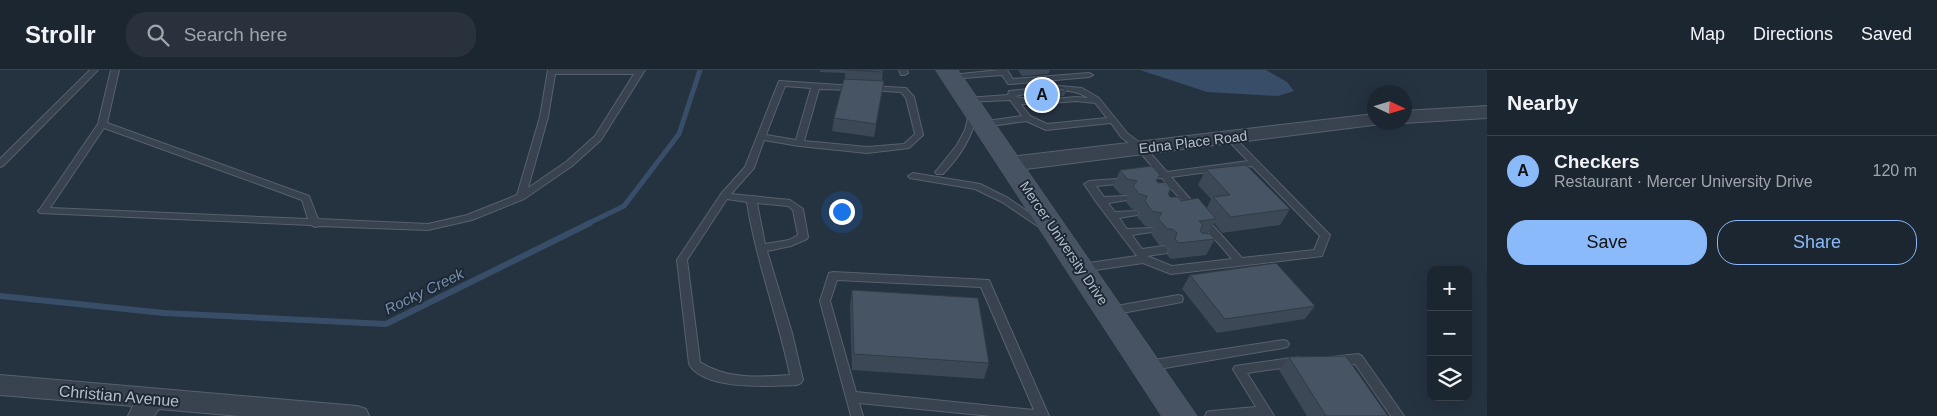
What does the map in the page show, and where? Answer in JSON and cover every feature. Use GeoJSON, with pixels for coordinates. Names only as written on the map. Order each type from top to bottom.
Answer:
{"type":"FeatureCollection","features":[{"type":"Feature","properties":{"kind":"main road","name":"Mercer University Drive"},"geometry":{"type":"LineString","coordinates":[[949,74],[1082,268],[1180,416]]}},
{"type":"Feature","properties":{"kind":"street"},"geometry":{"type":"LineString","coordinates":[[1412,117],[1487,112]]}},
{"type":"Feature","properties":{"kind":"street","name":"Edna Place Road"},"geometry":{"type":"LineString","coordinates":[[1010,164],[1367,121]]}},
{"type":"Feature","properties":{"kind":"street","name":"Christian Avenue"},"geometry":{"type":"LineString","coordinates":[[0,386],[146,407],[357,416]]}},
{"type":"Feature","properties":{"kind":"lane"},"geometry":{"type":"LineString","coordinates":[[0,164],[94,70]]}},
{"type":"Feature","properties":{"kind":"lane"},"geometry":{"type":"LineString","coordinates":[[115,70],[102,124],[43,210],[428,228],[469,218],[521,197],[569,164],[598,138],[641,71]]}},
{"type":"Feature","properties":{"kind":"lane"},"geometry":{"type":"LineString","coordinates":[[521,197],[544,117],[552,71],[641,71]]}},
{"type":"Feature","properties":{"kind":"lane"},"geometry":{"type":"LineString","coordinates":[[949,74],[1004,72],[1011,82],[1089,75]]}},
{"type":"Feature","properties":{"kind":"lane"},"geometry":{"type":"LineString","coordinates":[[752,200],[761,248],[773,294],[785,327],[797,380],[761,382],[717,378],[695,364],[682,260],[724,196],[749,168],[761,137],[782,83],[903,90],[910,97],[919,135],[906,146],[868,150],[761,137]]}},
{"type":"Feature","properties":{"kind":"lane"},"geometry":{"type":"LineString","coordinates":[[799,143],[816,86]]}},
{"type":"Feature","properties":{"kind":"lane"},"geometry":{"type":"LineString","coordinates":[[974,111],[1012,97],[1012,93],[1068,87],[1083,90],[1100,102],[1124,135],[1141,148],[1240,262]]}},
{"type":"Feature","properties":{"kind":"lane"},"geometry":{"type":"LineString","coordinates":[[1012,97],[1018,102],[1076,99],[1100,102]]}},
{"type":"Feature","properties":{"kind":"lane"},"geometry":{"type":"LineString","coordinates":[[1012,97],[1027,118]]}},
{"type":"Feature","properties":{"kind":"lane"},"geometry":{"type":"LineString","coordinates":[[974,111],[1027,118],[1046,127],[1113,120]]}},
{"type":"Feature","properties":{"kind":"lane"},"geometry":{"type":"LineString","coordinates":[[940,172],[955,156],[964,142],[971,126],[974,111]]}},
{"type":"Feature","properties":{"kind":"lane"},"geometry":{"type":"LineString","coordinates":[[102,124],[306,198],[315,224]]}},
{"type":"Feature","properties":{"kind":"lane"},"geometry":{"type":"LineString","coordinates":[[1230,138],[1255,163],[1325,235],[1318,253],[1171,270],[1142,256],[1089,184],[1255,163]]}},
{"type":"Feature","properties":{"kind":"lane"},"geometry":{"type":"LineString","coordinates":[[913,176],[977,186],[1006,200],[1064,242]]}},
{"type":"Feature","properties":{"kind":"lane"},"geometry":{"type":"LineString","coordinates":[[1163,194],[1179,191]]}},
{"type":"Feature","properties":{"kind":"lane"},"geometry":{"type":"LineString","coordinates":[[724,196],[790,202],[798,209],[803,238],[792,244],[761,248]]}},
{"type":"Feature","properties":{"kind":"lane"},"geometry":{"type":"LineString","coordinates":[[1100,200],[1124,198]]}},
{"type":"Feature","properties":{"kind":"lane"},"geometry":{"type":"LineString","coordinates":[[1175,208],[1192,206]]}},
{"type":"Feature","properties":{"kind":"lane"},"geometry":{"type":"LineString","coordinates":[[1112,216],[1134,213]]}},
{"type":"Feature","properties":{"kind":"lane"},"geometry":{"type":"LineString","coordinates":[[1124,233],[1148,230]]}},
{"type":"Feature","properties":{"kind":"lane"},"geometry":{"type":"LineString","coordinates":[[1206,243],[1222,241]]}},
{"type":"Feature","properties":{"kind":"lane"},"geometry":{"type":"LineString","coordinates":[[1082,268],[1163,250]]}},
{"type":"Feature","properties":{"kind":"lane"},"geometry":{"type":"LineString","coordinates":[[852,397],[1043,416],[985,283],[833,276],[825,301],[857,416]]}},
{"type":"Feature","properties":{"kind":"lane"},"geometry":{"type":"LineString","coordinates":[[1110,311],[1178,299]]}},
{"type":"Feature","properties":{"kind":"lane"},"geometry":{"type":"LineString","coordinates":[[1146,366],[1283,344]]}},
{"type":"Feature","properties":{"kind":"lane"},"geometry":{"type":"LineString","coordinates":[[1211,416],[1266,414],[1239,370],[1274,364],[1358,359],[1398,416]]}},
{"type":"Feature","properties":{"kind":"water"},"geometry":{"type":"Polygon","coordinates":[[[1140,70],[1266,70],[1287,82],[1294,91],[1278,96],[1207,92],[1140,70]]]}},
{"type":"Feature","properties":{"kind":"building"},"geometry":{"type":"Polygon","coordinates":[[[846,70],[883,70],[883,72],[846,70]]]}},
{"type":"Feature","properties":{"kind":"building"},"geometry":{"type":"Polygon","coordinates":[[[844,79],[884,81],[876,124],[834,118],[844,79]]]}},
{"type":"Feature","properties":{"kind":"building"},"geometry":{"type":"Polygon","coordinates":[[[1063,88],[1066,91],[1039,93],[1036,89],[1063,88]]]}},
{"type":"Feature","properties":{"kind":"building"},"geometry":{"type":"Polygon","coordinates":[[[1246,165],[1290,209],[1231,217],[1213,197],[1230,195],[1206,169],[1246,165]]]}},
{"type":"Feature","properties":{"kind":"building"},"geometry":{"type":"Polygon","coordinates":[[[1152,166],[1160,175],[1156,181],[1159,183],[1166,182],[1171,189],[1168,193],[1170,197],[1178,197],[1181,201],[1198,198],[1216,219],[1199,221],[1203,225],[1200,230],[1202,233],[1210,234],[1215,239],[1179,243],[1175,239],[1177,233],[1172,229],[1167,229],[1158,218],[1162,213],[1152,211],[1145,201],[1147,196],[1139,194],[1133,186],[1137,181],[1127,179],[1120,170],[1152,166]]]}},
{"type":"Feature","properties":{"kind":"building"},"geometry":{"type":"Polygon","coordinates":[[[1276,263],[1315,306],[1225,319],[1190,275],[1276,263]]]}},
{"type":"Feature","properties":{"kind":"building"},"geometry":{"type":"Polygon","coordinates":[[[852,290],[978,298],[989,363],[854,354],[852,290]]]}},
{"type":"Feature","properties":{"kind":"building"},"geometry":{"type":"Polygon","coordinates":[[[1346,356],[1388,416],[1326,416],[1289,357],[1346,356]]]}},
{"type":"Feature","properties":{"kind":"waterway","name":"Rocky Creek"},"geometry":{"type":"LineString","coordinates":[[587,224],[624,206],[679,134],[700,70]]}},
{"type":"Feature","properties":{"kind":"waterway","name":"Rocky Creek"},"geometry":{"type":"LineString","coordinates":[[0,296],[164,313],[386,324],[590,223]]}},
{"type":"Feature","properties":{"kind":"place","name":"Checkers"},"geometry":{"type":"Point","coordinates":[1042,95]}}]}
